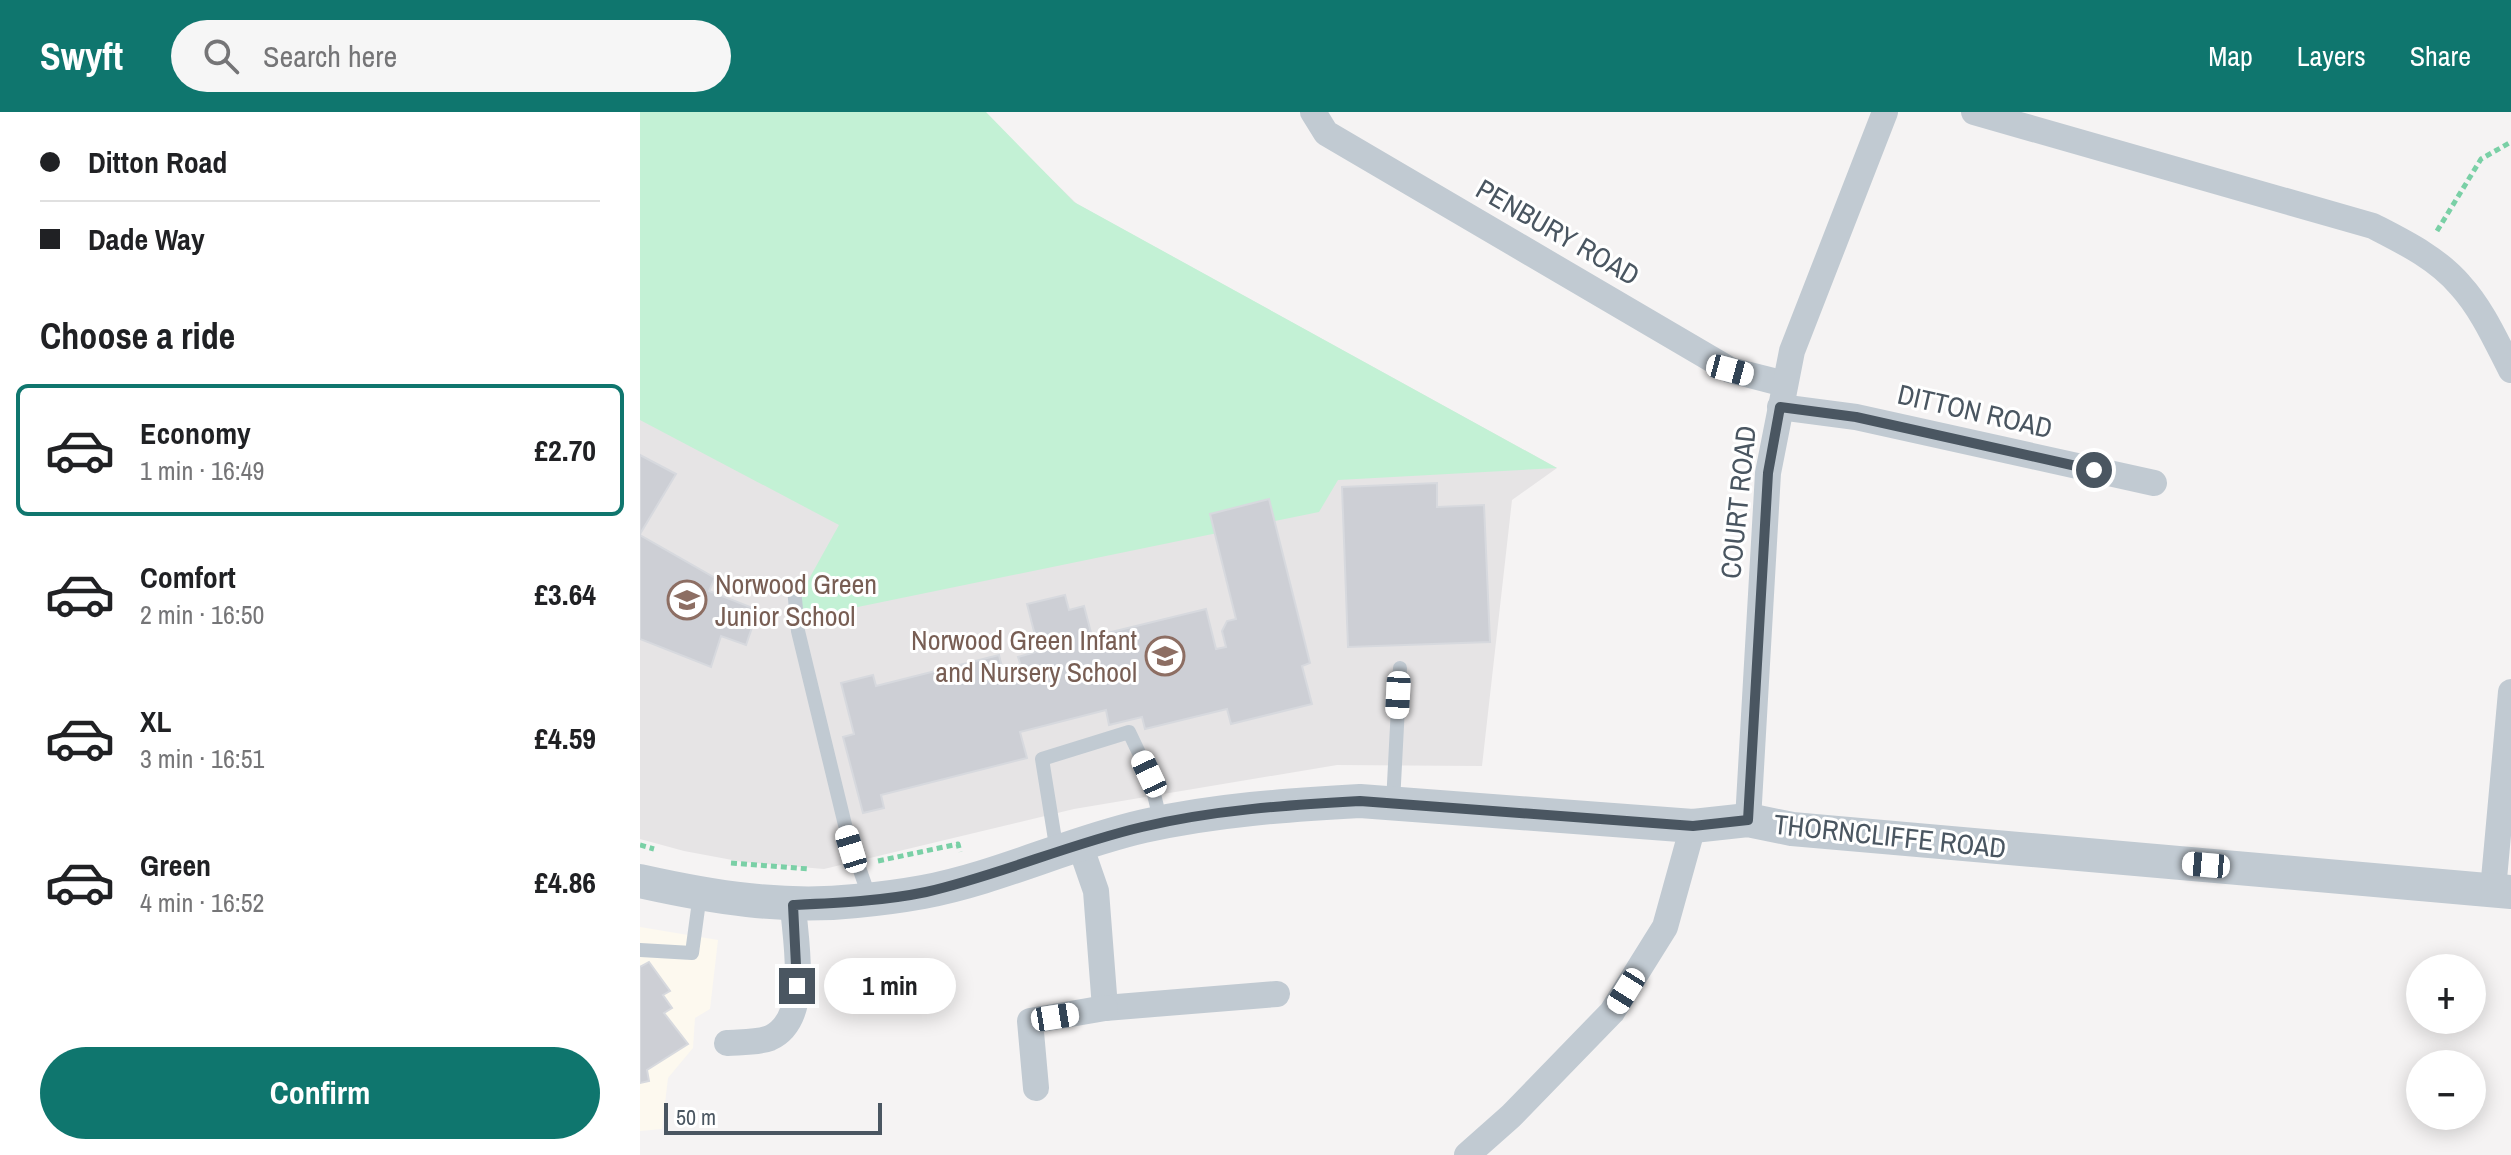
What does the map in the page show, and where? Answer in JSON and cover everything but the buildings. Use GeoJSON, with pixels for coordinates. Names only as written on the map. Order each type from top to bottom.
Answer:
{"type":"FeatureCollection","features":[{"type":"Feature","properties":{"kind":"street","name":"PENBURY ROAD"},"geometry":{"type":"LineString","coordinates":[[1313,112],[1326,133],[1730,370],[1782,396]]}},
{"type":"Feature","properties":{"kind":"street","name":"COURT ROAD"},"geometry":{"type":"LineString","coordinates":[[1748,820],[1768,473],[1782,396],[1792,351],[1885,112]]}},
{"type":"Feature","properties":{"kind":"street"},"geometry":{"type":"LineString","coordinates":[[1974,112],[2373,226],[2421,251],[2460,284],[2488,325],[2511,370]]}},
{"type":"Feature","properties":{"kind":"street","name":"DITTON ROAD"},"geometry":{"type":"LineString","coordinates":[[1782,396],[1856,417],[2154,483]]}},
{"type":"Feature","properties":{"kind":"street"},"geometry":{"type":"LineString","coordinates":[[2502,891],[2511,692]]}},
{"type":"Feature","properties":{"kind":"street","name":"THORNCLIFFE ROAD"},"geometry":{"type":"LineString","coordinates":[[640,881],[700,894],[793,905],[870,900],[924,892],[1161,823],[1202,815],[1360,801],[1693,826],[1748,820],[1792,829],[2502,891]]}},
{"type":"Feature","properties":{"kind":"street"},"geometry":{"type":"LineString","coordinates":[[1467,1155],[1511,1116],[1612,1012],[1665,927],[1693,826]]}},
{"type":"Feature","properties":{"kind":"street"},"geometry":{"type":"LineString","coordinates":[[1069,849],[1096,891],[1105,1008]]}},
{"type":"Feature","properties":{"kind":"street"},"geometry":{"type":"LineString","coordinates":[[727,1043],[773,1037],[784,1028],[793,1013],[798,993],[793,905]]}},
{"type":"Feature","properties":{"kind":"street"},"geometry":{"type":"LineString","coordinates":[[1036,1088],[1030,1021],[1105,1008],[1277,994]]}},
{"type":"Feature","properties":{"kind":"lane"},"geometry":{"type":"LineString","coordinates":[[794,588],[798,631],[856,865],[870,900]]}},
{"type":"Feature","properties":{"kind":"lane"},"geometry":{"type":"LineString","coordinates":[[1393,804],[1400,668]]}},
{"type":"Feature","properties":{"kind":"lane"},"geometry":{"type":"LineString","coordinates":[[1069,849],[1042,759],[1129,732],[1149,774],[1161,823]]}},
{"type":"Feature","properties":{"kind":"lane"},"geometry":{"type":"LineString","coordinates":[[640,950],[692,953],[700,894]]}},
{"type":"Feature","properties":{"kind":"path"},"geometry":{"type":"LineString","coordinates":[[2430,242],[2481,159],[2511,142]]}},
{"type":"Feature","properties":{"kind":"path"},"geometry":{"type":"LineString","coordinates":[[640,845],[652,849]]}},
{"type":"Feature","properties":{"kind":"path"},"geometry":{"type":"LineString","coordinates":[[730,863],[817,870],[953,846]]}},
{"type":"Feature","properties":{"kind":"shaded area"},"geometry":{"type":"Polygon","coordinates":[[[640,112],[983,112],[1077,204],[1557,468],[1512,500],[1482,766],[1337,765],[1074,809],[824,869],[743,862],[640,839],[640,112]]]}},
{"type":"Feature","properties":{"kind":"shaded area"},"geometry":{"type":"Polygon","coordinates":[[[640,927],[718,940],[710,1009],[695,1018],[693,1048],[668,1078],[662,1129],[640,1131],[640,927]]]}},
{"type":"Feature","properties":{"kind":"green space"},"geometry":{"type":"Polygon","coordinates":[[[640,112],[986,112],[1074,202],[1557,468],[1338,480],[1319,512],[785,622],[839,525],[640,420],[640,112]]]}},
{"type":"Feature","properties":{"kind":"place","name":"Norwood Green Junior School"},"geometry":{"type":"Point","coordinates":[687,600]}},
{"type":"Feature","properties":{"kind":"place","name":"Norwood Green Infant and Nursery School"},"geometry":{"type":"Point","coordinates":[1165,656]}},
{"type":"Feature","properties":{"kind":"route"},"geometry":{"type":"LineString","coordinates":[[797,986],[793,905],[853,902],[924,892],[1141,827],[1202,815],[1360,801],[1693,826],[1748,820],[1768,473],[1780,407],[1856,417],[2094,470]]}}]}
